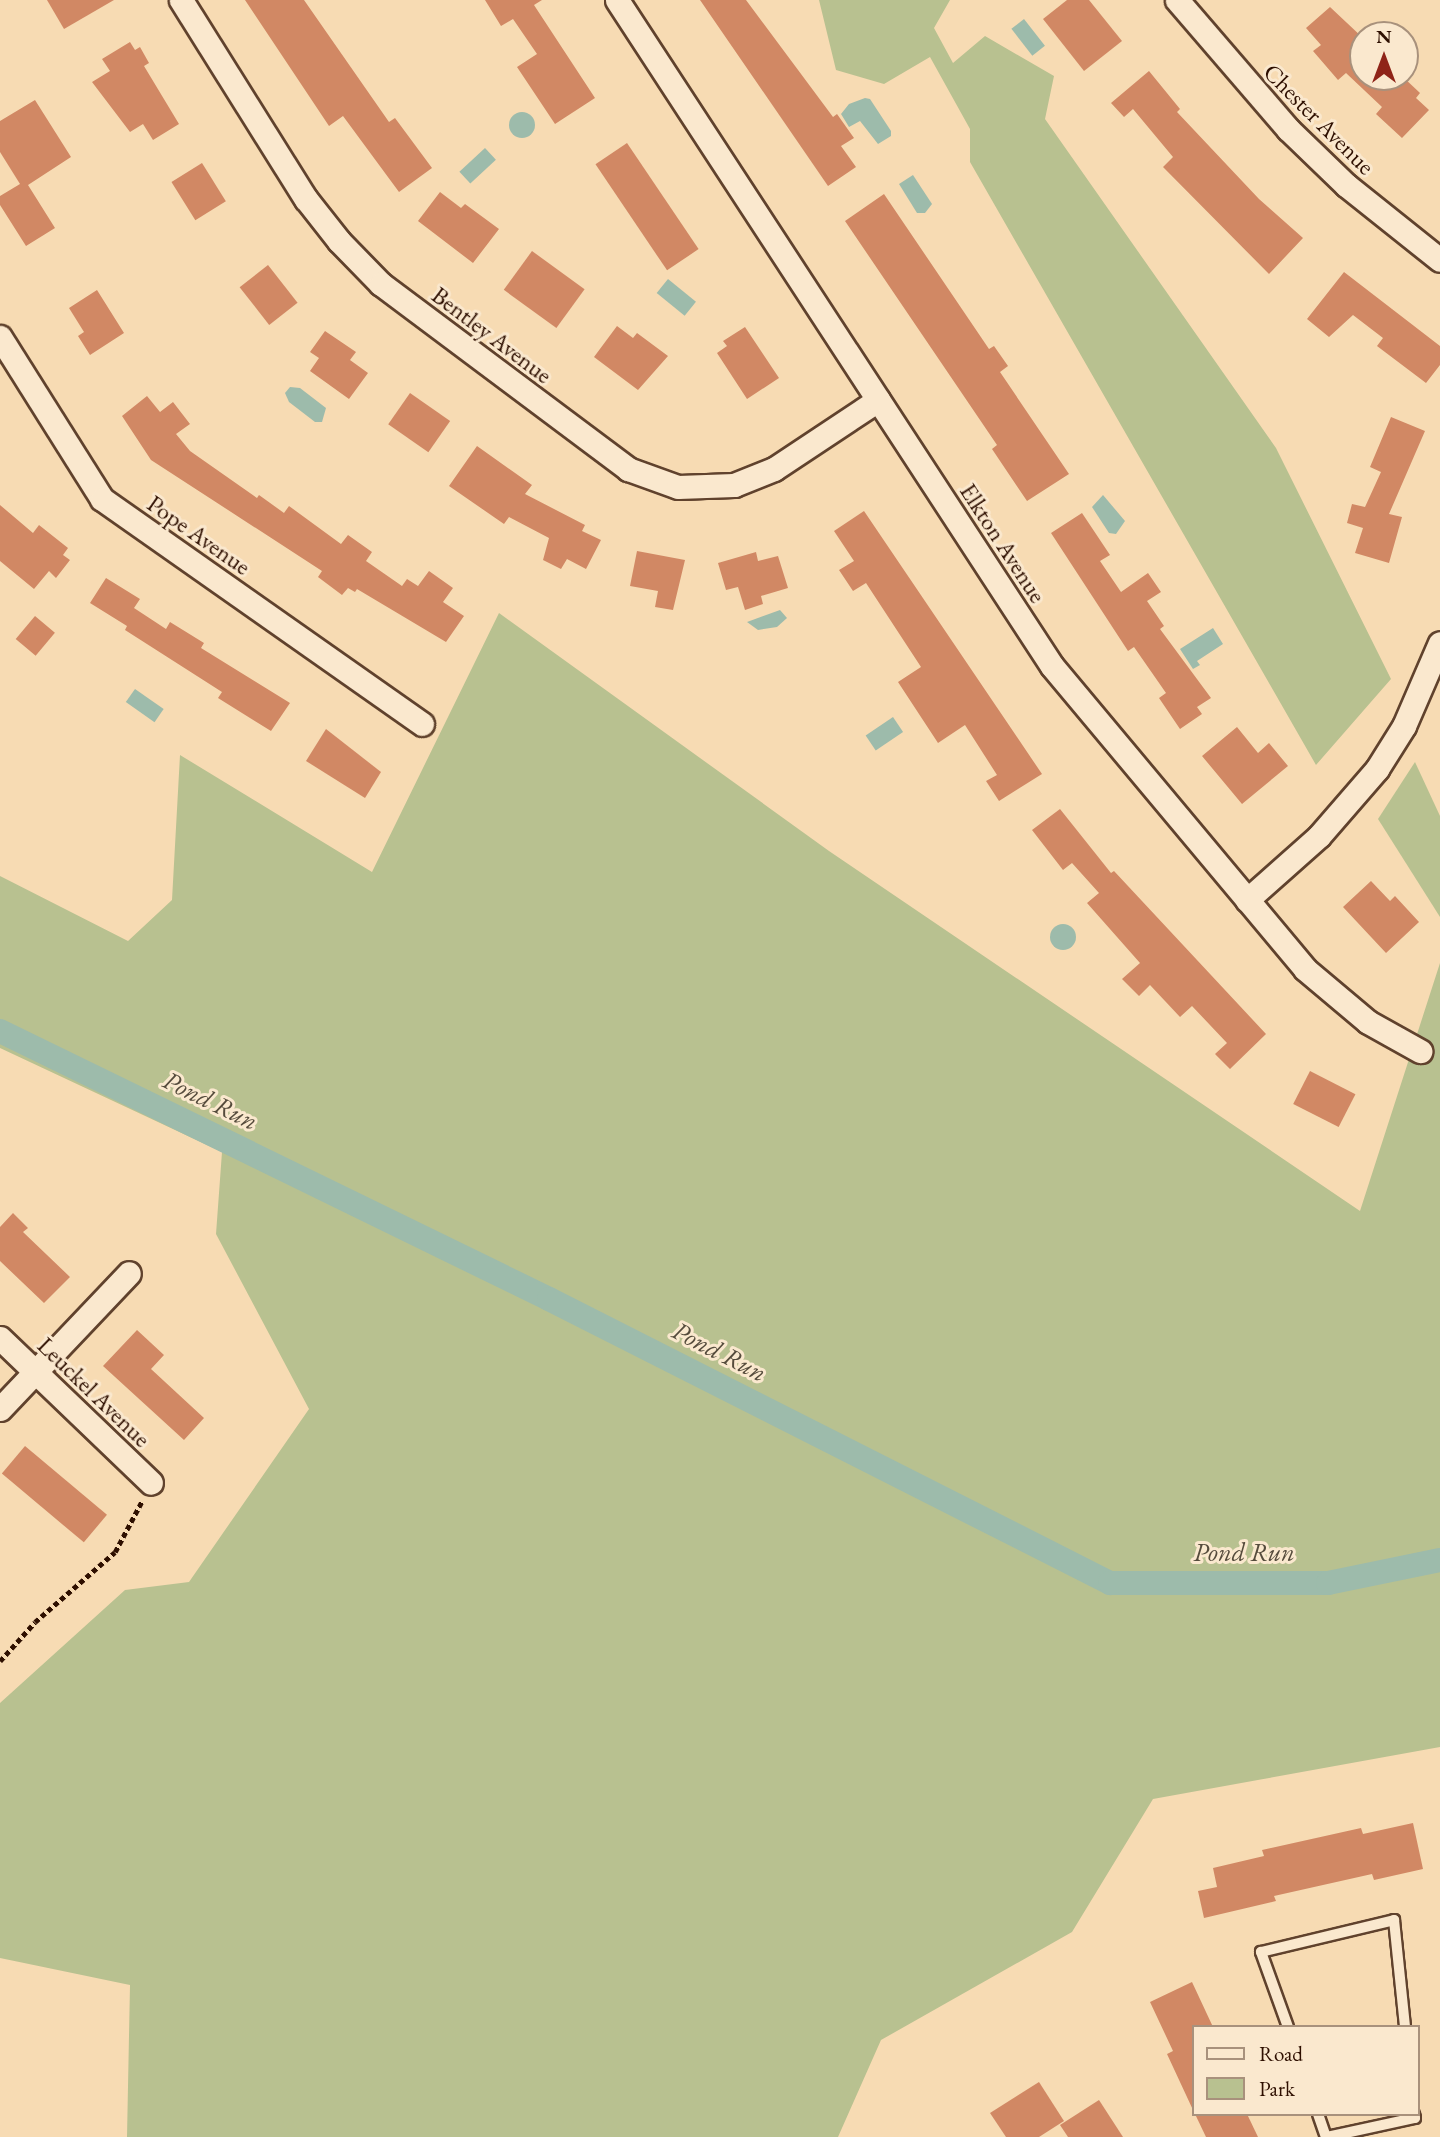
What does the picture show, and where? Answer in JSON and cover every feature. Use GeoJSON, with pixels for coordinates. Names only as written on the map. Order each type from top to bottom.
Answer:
{"type":"FeatureCollection","features":[{"type":"Feature","properties":{"kind":"street","name":"Bentley Avenue"},"geometry":{"type":"LineString","coordinates":[[181,0],[306,199],[339,241],[381,284],[628,469],[678,487],[734,485],[774,469],[878,400]]}},
{"type":"Feature","properties":{"kind":"street","name":"Elkton Avenue"},"geometry":{"type":"LineString","coordinates":[[617,0],[1052,666],[1305,969],[1338,1000],[1420,1051]]}},
{"type":"Feature","properties":{"kind":"street","name":"Chester Avenue"},"geometry":{"type":"LineString","coordinates":[[1178,0],[1288,129],[1346,185],[1440,260]]}},
{"type":"Feature","properties":{"kind":"street","name":"Pope Avenue"},"geometry":{"type":"LineString","coordinates":[[0,337],[102,499],[422,724]]}},
{"type":"Feature","properties":{"kind":"street"},"geometry":{"type":"LineString","coordinates":[[1247,900],[1319,836],[1377,769],[1420,692],[1440,643]]}},
{"type":"Feature","properties":{"kind":"street"},"geometry":{"type":"LineString","coordinates":[[0,1409],[129,1273]]}},
{"type":"Feature","properties":{"kind":"street","name":"Leuckel Avenue"},"geometry":{"type":"LineString","coordinates":[[0,1338],[151,1483]]}},
{"type":"Feature","properties":{"kind":"lane"},"geometry":{"type":"LineString","coordinates":[[1286,2025],[1261,1952],[1394,1920],[1405,2025]]}},
{"type":"Feature","properties":{"kind":"lane"},"geometry":{"type":"LineString","coordinates":[[1319,2116],[1327,2137],[1367,2134],[1414,2116]]}},
{"type":"Feature","properties":{"kind":"path"},"geometry":{"type":"LineString","coordinates":[[0,1661],[35,1622],[115,1552],[151,1483]]}},
{"type":"Feature","properties":{"kind":"green space"},"geometry":{"type":"Polygon","coordinates":[[[819,0],[950,0],[934,28],[953,63],[985,36],[1054,76],[1045,119],[1276,448],[1391,679],[1316,765],[970,162],[970,129],[930,57],[884,84],[836,70],[819,0]]]}},
{"type":"Feature","properties":{"kind":"green space"},"geometry":{"type":"Polygon","coordinates":[[[499,613],[829,851],[1360,1211],[1440,963],[1440,1747],[1153,1799],[1072,1932],[881,2040],[838,2137],[127,2137],[130,1985],[0,1958],[0,1703],[125,1590],[189,1582],[309,1409],[216,1234],[222,1152],[0,1048],[0,876],[128,941],[172,900],[180,755],[372,872],[499,613]]]}},
{"type":"Feature","properties":{"kind":"green space"},"geometry":{"type":"Polygon","coordinates":[[[1415,762],[1440,816],[1440,917],[1378,819],[1415,762]]]}},
{"type":"Feature","properties":{"kind":"shaded area"},"geometry":{"type":"Polygon","coordinates":[[[1024,19],[1045,46],[1032,56],[1011,29],[1024,19]]]}},
{"type":"Feature","properties":{"kind":"shaded area"},"geometry":{"type":"Polygon","coordinates":[[[865,98],[870,99],[891,131],[891,136],[878,144],[860,121],[849,127],[841,114],[849,104],[865,98]]]}},
{"type":"Feature","properties":{"kind":"shaded area"},"geometry":{"type":"Polygon","coordinates":[[[522,112],[531,116],[535,125],[531,134],[522,138],[513,134],[509,125],[513,116],[522,112]]]}},
{"type":"Feature","properties":{"kind":"shaded area"},"geometry":{"type":"Polygon","coordinates":[[[485,148],[496,160],[470,184],[459,172],[485,148]]]}},
{"type":"Feature","properties":{"kind":"shaded area"},"geometry":{"type":"Polygon","coordinates":[[[913,175],[932,204],[925,213],[917,213],[899,184],[913,175]]]}},
{"type":"Feature","properties":{"kind":"shaded area"},"geometry":{"type":"Polygon","coordinates":[[[668,279],[696,302],[685,316],[657,293],[668,279]]]}},
{"type":"Feature","properties":{"kind":"shaded area"},"geometry":{"type":"Polygon","coordinates":[[[290,387],[300,388],[326,408],[322,422],[315,422],[289,402],[285,393],[290,387]]]}},
{"type":"Feature","properties":{"kind":"shaded area"},"geometry":{"type":"Polygon","coordinates":[[[1103,495],[1125,521],[1116,534],[1109,533],[1092,507],[1103,495]]]}},
{"type":"Feature","properties":{"kind":"shaded area"},"geometry":{"type":"Polygon","coordinates":[[[780,610],[787,618],[777,627],[758,630],[747,622],[780,610]]]}},
{"type":"Feature","properties":{"kind":"shaded area"},"geometry":{"type":"Polygon","coordinates":[[[1213,628],[1223,644],[1197,661],[1200,665],[1193,669],[1180,649],[1213,628]]]}},
{"type":"Feature","properties":{"kind":"shaded area"},"geometry":{"type":"Polygon","coordinates":[[[135,689],[164,709],[154,722],[126,702],[135,689]]]}},
{"type":"Feature","properties":{"kind":"shaded area"},"geometry":{"type":"Polygon","coordinates":[[[893,717],[903,732],[876,750],[866,735],[893,717]]]}},
{"type":"Feature","properties":{"kind":"shaded area"},"geometry":{"type":"Polygon","coordinates":[[[1063,924],[1072,928],[1076,937],[1072,946],[1063,950],[1054,946],[1050,937],[1054,928],[1063,924]]]}},
{"type":"Feature","properties":{"kind":"building"},"geometry":{"type":"Polygon","coordinates":[[[47,0],[114,0],[64,29],[47,0]]]}},
{"type":"Feature","properties":{"kind":"building"},"geometry":{"type":"Polygon","coordinates":[[[245,0],[304,0],[389,122],[395,118],[432,168],[399,192],[343,116],[329,126],[245,0]]]}},
{"type":"Feature","properties":{"kind":"building"},"geometry":{"type":"Polygon","coordinates":[[[485,0],[542,0],[534,5],[595,98],[555,124],[517,67],[537,54],[513,19],[501,26],[485,0]]]}},
{"type":"Feature","properties":{"kind":"building"},"geometry":{"type":"Polygon","coordinates":[[[700,0],[746,0],[833,117],[837,114],[854,138],[841,146],[856,167],[828,186],[700,0]]]}},
{"type":"Feature","properties":{"kind":"building"},"geometry":{"type":"Polygon","coordinates":[[[1067,0],[1089,0],[1122,41],[1084,71],[1043,19],[1067,0]]]}},
{"type":"Feature","properties":{"kind":"building"},"geometry":{"type":"Polygon","coordinates":[[[1330,7],[1349,25],[1349,76],[1346,73],[1338,80],[1313,51],[1321,45],[1306,28],[1330,7]]]}},
{"type":"Feature","properties":{"kind":"building"},"geometry":{"type":"Polygon","coordinates":[[[130,42],[135,50],[140,47],[149,63],[144,66],[179,124],[153,140],[143,124],[130,132],[92,82],[110,71],[102,59],[130,42]]]}},
{"type":"Feature","properties":{"kind":"building"},"geometry":{"type":"Polygon","coordinates":[[[1149,71],[1180,109],[1177,112],[1259,199],[1303,238],[1269,274],[1163,167],[1173,157],[1133,109],[1124,117],[1111,103],[1149,71]]]}},
{"type":"Feature","properties":{"kind":"building"},"geometry":{"type":"Polygon","coordinates":[[[1365,91],[1418,91],[1420,93],[1416,98],[1429,110],[1402,138],[1376,114],[1382,107],[1365,91]]]}},
{"type":"Feature","properties":{"kind":"building"},"geometry":{"type":"Polygon","coordinates":[[[35,100],[71,157],[28,185],[55,228],[26,246],[0,205],[0,196],[20,184],[0,152],[0,121],[35,100]]]}},
{"type":"Feature","properties":{"kind":"building"},"geometry":{"type":"Polygon","coordinates":[[[627,143],[699,249],[667,270],[595,164],[627,143]]]}},
{"type":"Feature","properties":{"kind":"building"},"geometry":{"type":"Polygon","coordinates":[[[202,163],[226,201],[195,220],[171,182],[202,163]]]}},
{"type":"Feature","properties":{"kind":"building"},"geometry":{"type":"Polygon","coordinates":[[[440,192],[461,208],[465,204],[499,229],[473,263],[418,221],[440,192]]]}},
{"type":"Feature","properties":{"kind":"building"},"geometry":{"type":"Polygon","coordinates":[[[884,194],[989,349],[994,346],[1008,366],[1000,372],[1069,474],[1027,501],[992,449],[997,445],[845,221],[884,194]]]}},
{"type":"Feature","properties":{"kind":"building"},"geometry":{"type":"Polygon","coordinates":[[[532,251],[585,289],[556,328],[504,290],[532,251]]]}},
{"type":"Feature","properties":{"kind":"building"},"geometry":{"type":"Polygon","coordinates":[[[268,265],[298,303],[269,325],[240,287],[268,265]]]}},
{"type":"Feature","properties":{"kind":"building"},"geometry":{"type":"Polygon","coordinates":[[[1344,272],[1440,346],[1440,365],[1426,383],[1377,346],[1383,338],[1353,315],[1329,337],[1307,319],[1344,272]]]}},
{"type":"Feature","properties":{"kind":"building"},"geometry":{"type":"Polygon","coordinates":[[[97,290],[124,333],[90,355],[78,336],[84,332],[69,308],[97,290]]]}},
{"type":"Feature","properties":{"kind":"building"},"geometry":{"type":"Polygon","coordinates":[[[617,326],[633,338],[637,333],[668,356],[638,390],[594,357],[617,326]]]}},
{"type":"Feature","properties":{"kind":"building"},"geometry":{"type":"Polygon","coordinates":[[[745,327],[779,378],[747,399],[717,353],[727,346],[723,341],[745,327]]]}},
{"type":"Feature","properties":{"kind":"building"},"geometry":{"type":"Polygon","coordinates":[[[325,331],[356,352],[350,360],[368,373],[349,399],[310,371],[319,358],[310,352],[325,331]]]}},
{"type":"Feature","properties":{"kind":"building"},"geometry":{"type":"Polygon","coordinates":[[[410,393],[450,421],[428,452],[388,424],[410,393]]]}},
{"type":"Feature","properties":{"kind":"building"},"geometry":{"type":"Polygon","coordinates":[[[147,396],[160,412],[173,402],[190,424],[176,434],[190,451],[257,498],[259,495],[284,513],[289,506],[341,544],[348,535],[372,552],[366,561],[402,586],[407,579],[418,586],[429,571],[453,588],[443,602],[464,616],[446,642],[357,589],[355,592],[348,588],[342,595],[318,577],[322,571],[151,460],[122,416],[147,396]]]}},
{"type":"Feature","properties":{"kind":"building"},"geometry":{"type":"Polygon","coordinates":[[[1391,417],[1425,431],[1389,514],[1402,517],[1389,563],[1355,553],[1363,528],[1347,523],[1352,504],[1365,507],[1381,472],[1370,467],[1391,417]]]}},
{"type":"Feature","properties":{"kind":"building"},"geometry":{"type":"Polygon","coordinates":[[[477,446],[532,485],[525,494],[585,525],[582,531],[601,540],[586,569],[567,559],[561,569],[543,560],[549,538],[509,517],[504,524],[449,486],[477,446]]]}},
{"type":"Feature","properties":{"kind":"building"},"geometry":{"type":"Polygon","coordinates":[[[0,505],[33,533],[39,525],[68,548],[63,555],[70,560],[56,578],[49,571],[34,589],[0,561],[0,505]]]}},
{"type":"Feature","properties":{"kind":"building"},"geometry":{"type":"Polygon","coordinates":[[[864,511],[1042,774],[999,801],[986,781],[997,775],[965,725],[938,743],[898,682],[921,667],[866,583],[853,591],[839,570],[854,561],[834,531],[864,511]]]}},
{"type":"Feature","properties":{"kind":"building"},"geometry":{"type":"Polygon","coordinates":[[[1082,513],[1110,555],[1100,561],[1121,592],[1148,573],[1161,592],[1147,601],[1164,626],[1160,629],[1211,698],[1197,707],[1202,714],[1180,729],[1159,698],[1166,693],[1134,647],[1128,651],[1051,533],[1082,513]]]}},
{"type":"Feature","properties":{"kind":"building"},"geometry":{"type":"Polygon","coordinates":[[[637,551],[685,560],[673,610],[655,607],[658,591],[630,586],[637,551]]]}},
{"type":"Feature","properties":{"kind":"building"},"geometry":{"type":"Polygon","coordinates":[[[756,552],[758,561],[778,556],[788,588],[761,596],[763,604],[745,610],[738,587],[726,590],[718,563],[756,552]]]}},
{"type":"Feature","properties":{"kind":"building"},"geometry":{"type":"Polygon","coordinates":[[[106,578],[140,599],[134,608],[166,629],[170,622],[204,643],[201,648],[290,703],[271,731],[218,698],[222,692],[125,630],[127,626],[90,603],[106,578]]]}},
{"type":"Feature","properties":{"kind":"building"},"geometry":{"type":"Polygon","coordinates":[[[35,616],[55,633],[36,656],[16,639],[35,616]]]}},
{"type":"Feature","properties":{"kind":"building"},"geometry":{"type":"Polygon","coordinates":[[[1237,727],[1258,753],[1269,743],[1288,766],[1242,804],[1202,756],[1237,727]]]}},
{"type":"Feature","properties":{"kind":"building"},"geometry":{"type":"Polygon","coordinates":[[[326,729],[381,772],[365,798],[306,761],[326,729]]]}},
{"type":"Feature","properties":{"kind":"building"},"geometry":{"type":"Polygon","coordinates":[[[1060,809],[1111,873],[1114,871],[1266,1034],[1230,1069],[1215,1054],[1227,1043],[1192,1006],[1180,1017],[1150,985],[1139,996],[1122,979],[1140,963],[1087,903],[1099,893],[1072,863],[1063,870],[1032,830],[1060,809]]]}},
{"type":"Feature","properties":{"kind":"building"},"geometry":{"type":"Polygon","coordinates":[[[1371,881],[1390,901],[1395,896],[1419,922],[1386,953],[1343,907],[1371,881]]]}},
{"type":"Feature","properties":{"kind":"building"},"geometry":{"type":"Polygon","coordinates":[[[1310,1071],[1355,1094],[1339,1127],[1293,1104],[1310,1071]]]}},
{"type":"Feature","properties":{"kind":"building"},"geometry":{"type":"Polygon","coordinates":[[[13,1213],[28,1228],[23,1232],[70,1277],[44,1303],[0,1261],[0,1227],[13,1213]]]}},
{"type":"Feature","properties":{"kind":"building"},"geometry":{"type":"Polygon","coordinates":[[[137,1330],[164,1355],[151,1369],[204,1418],[184,1440],[103,1366],[137,1330]]]}},
{"type":"Feature","properties":{"kind":"building"},"geometry":{"type":"Polygon","coordinates":[[[25,1446],[107,1515],[84,1542],[2,1474],[25,1446]]]}},
{"type":"Feature","properties":{"kind":"building"},"geometry":{"type":"Polygon","coordinates":[[[1413,1823],[1423,1869],[1374,1880],[1372,1874],[1274,1896],[1276,1901],[1204,1918],[1198,1891],[1217,1887],[1213,1868],[1264,1856],[1262,1850],[1361,1828],[1363,1834],[1413,1823]]]}},
{"type":"Feature","properties":{"kind":"building"},"geometry":{"type":"Polygon","coordinates":[[[1192,1982],[1212,2025],[1192,2025],[1192,2108],[1167,2054],[1173,2051],[1150,2002],[1192,1982]]]}},
{"type":"Feature","properties":{"kind":"building"},"geometry":{"type":"Polygon","coordinates":[[[1039,2082],[1064,2121],[1039,2137],[1006,2137],[990,2113],[1039,2082]]]}},
{"type":"Feature","properties":{"kind":"building"},"geometry":{"type":"Polygon","coordinates":[[[1099,2100],[1123,2137],[1068,2137],[1060,2125],[1099,2100]]]}},
{"type":"Feature","properties":{"kind":"building"},"geometry":{"type":"Polygon","coordinates":[[[1196,2116],[1248,2116],[1258,2137],[1206,2137],[1196,2116]]]}},
{"type":"Feature","properties":{"kind":"waterway","name":"Pond Run"},"geometry":{"type":"LineString","coordinates":[[0,1031],[549,1299],[1110,1583],[1328,1583],[1440,1560]]}}]}
